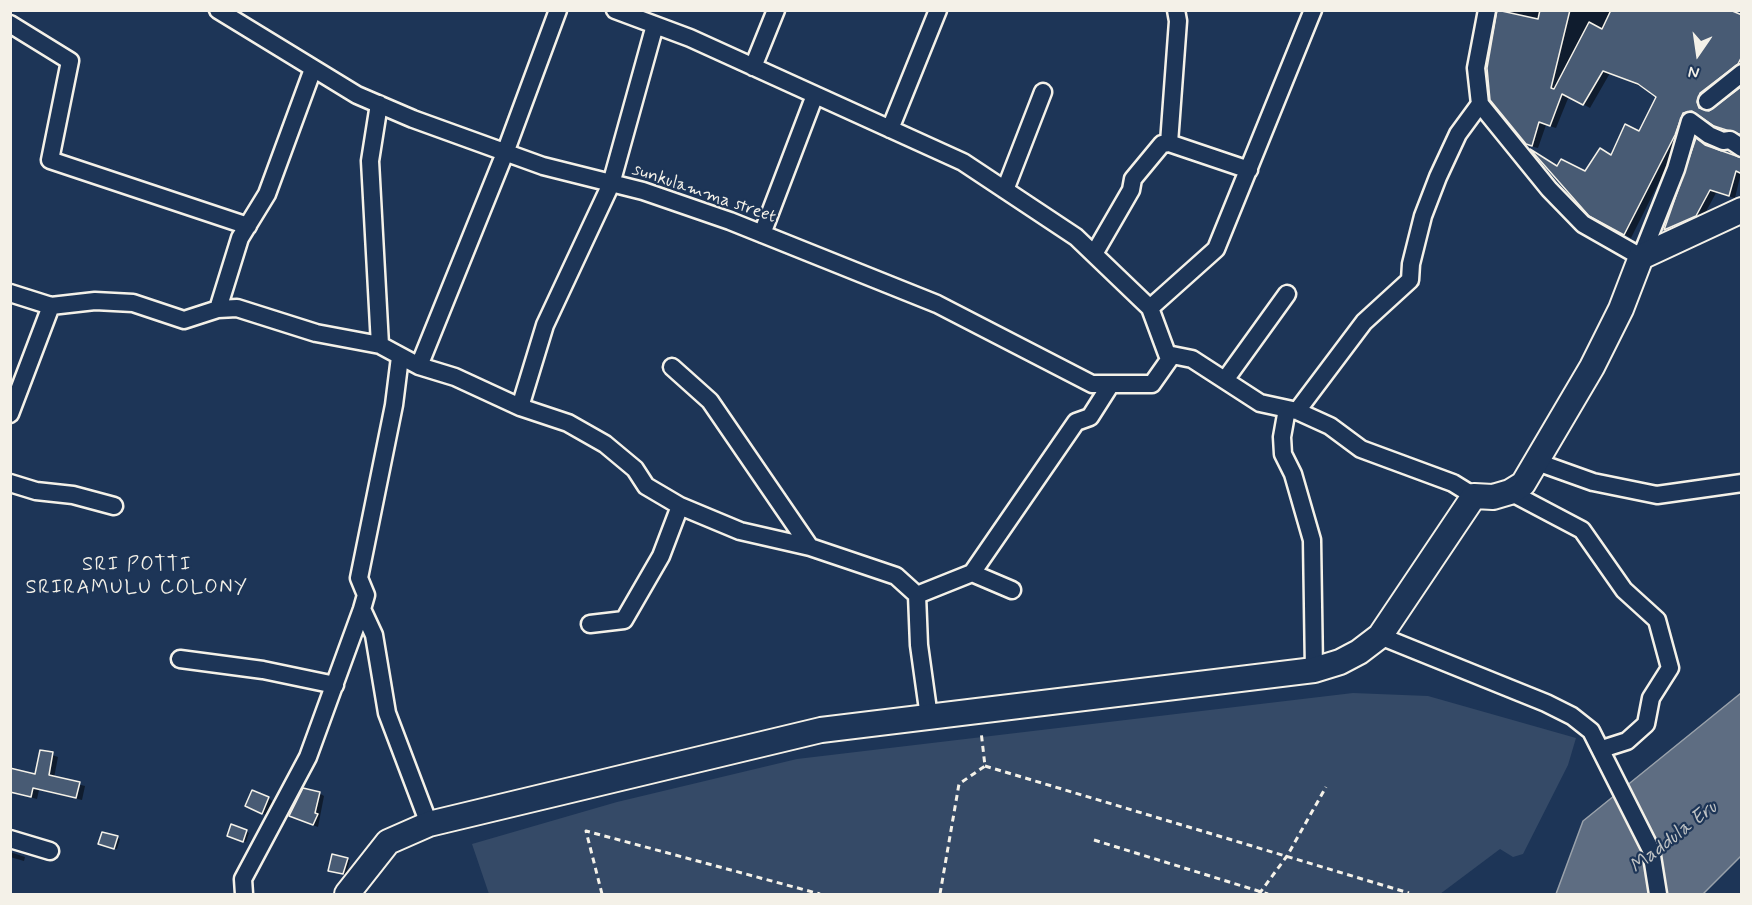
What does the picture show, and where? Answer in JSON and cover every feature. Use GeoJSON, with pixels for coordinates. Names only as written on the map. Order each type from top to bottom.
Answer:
{"type":"FeatureCollection","features":[{"type":"Feature","properties":{"kind":"main road"},"geometry":{"type":"LineString","coordinates":[[347,894],[388,842],[429,824],[821,730],[1314,670],[1359,652],[1380,636],[1474,496],[1493,497],[1510,492],[1523,484],[1593,366],[1621,309],[1641,257],[1742,210]]}},
{"type":"Feature","properties":{"kind":"street","name":"sunkulamma street"},"geometry":{"type":"LineString","coordinates":[[218,10],[313,69],[379,104],[543,166],[643,191],[762,234],[937,304],[1092,384],[1152,384],[1172,357]]}},
{"type":"Feature","properties":{"kind":"street"},"geometry":{"type":"LineString","coordinates":[[419,366],[505,153],[558,10]]}},
{"type":"Feature","properties":{"kind":"street"},"geometry":{"type":"LineString","coordinates":[[615,10],[753,67],[963,162],[1076,237],[1150,308],[1167,354],[1172,357],[1192,359],[1260,404],[1292,410],[1330,426],[1362,449],[1453,483],[1474,496]]}},
{"type":"Feature","properties":{"kind":"street"},"geometry":{"type":"LineString","coordinates":[[753,67],[776,10]]}},
{"type":"Feature","properties":{"kind":"street"},"geometry":{"type":"LineString","coordinates":[[890,129],[938,10]]}},
{"type":"Feature","properties":{"kind":"street"},"geometry":{"type":"LineString","coordinates":[[1169,143],[1179,21],[1176,10]]}},
{"type":"Feature","properties":{"kind":"street"},"geometry":{"type":"LineString","coordinates":[[1150,308],[1216,249],[1313,10]]}},
{"type":"Feature","properties":{"kind":"street"},"geometry":{"type":"LineString","coordinates":[[1487,10],[1476,68],[1480,104],[1549,189],[1583,224],[1641,257],[1676,169],[1690,121],[1709,135],[1723,141],[1730,140],[1742,148]]}},
{"type":"Feature","properties":{"kind":"street"},"geometry":{"type":"LineString","coordinates":[[10,24],[70,61],[50,160],[248,226]]}},
{"type":"Feature","properties":{"kind":"street"},"geometry":{"type":"LineString","coordinates":[[520,407],[545,325],[611,184],[655,25]]}},
{"type":"Feature","properties":{"kind":"street"},"geometry":{"type":"LineString","coordinates":[[218,309],[240,238],[267,194],[313,69]]}},
{"type":"Feature","properties":{"kind":"street"},"geometry":{"type":"LineString","coordinates":[[1707,101],[1742,72]]}},
{"type":"Feature","properties":{"kind":"street"},"geometry":{"type":"LineString","coordinates":[[1005,190],[1043,92]]}},
{"type":"Feature","properties":{"kind":"street"},"geometry":{"type":"LineString","coordinates":[[762,234],[815,95]]}},
{"type":"Feature","properties":{"kind":"street"},"geometry":{"type":"LineString","coordinates":[[379,104],[370,161],[380,345]]}},
{"type":"Feature","properties":{"kind":"street"},"geometry":{"type":"LineString","coordinates":[[1314,670],[1312,540],[1293,474],[1283,454],[1282,437],[1292,410],[1364,322],[1410,280],[1411,264],[1423,216],[1438,177],[1458,134],[1480,104]]}},
{"type":"Feature","properties":{"kind":"street"},"geometry":{"type":"LineString","coordinates":[[1094,254],[1131,190],[1133,179],[1162,144],[1169,143],[1249,170]]}},
{"type":"Feature","properties":{"kind":"street"},"geometry":{"type":"LineString","coordinates":[[10,293],[51,306],[95,301],[133,303],[184,320],[218,309],[237,308],[316,333],[380,345],[419,366],[455,377],[520,407],[568,423],[605,444],[635,469],[646,486],[680,506],[740,531],[810,548],[896,576],[917,595],[918,645],[929,717]]}},
{"type":"Feature","properties":{"kind":"street"},"geometry":{"type":"LineString","coordinates":[[1225,380],[1287,294]]}},
{"type":"Feature","properties":{"kind":"street"},"geometry":{"type":"LineString","coordinates":[[10,414],[51,306]]}},
{"type":"Feature","properties":{"kind":"street"},"geometry":{"type":"LineString","coordinates":[[244,894],[243,879],[308,756],[362,609],[366,595],[359,579],[394,405],[400,357]]}},
{"type":"Feature","properties":{"kind":"street"},"geometry":{"type":"LineString","coordinates":[[672,367],[710,401],[810,548]]}},
{"type":"Feature","properties":{"kind":"street"},"geometry":{"type":"LineString","coordinates":[[917,595],[972,573],[1076,422],[1090,417],[1111,384]]}},
{"type":"Feature","properties":{"kind":"street"},"geometry":{"type":"LineString","coordinates":[[1537,462],[1593,482],[1657,495],[1742,483]]}},
{"type":"Feature","properties":{"kind":"street"},"geometry":{"type":"LineString","coordinates":[[10,483],[36,491],[73,495],[114,506]]}},
{"type":"Feature","properties":{"kind":"street"},"geometry":{"type":"LineString","coordinates":[[1510,492],[1582,530],[1624,590],[1658,620],[1670,668],[1651,698],[1646,724],[1627,741],[1602,749]]}},
{"type":"Feature","properties":{"kind":"street"},"geometry":{"type":"LineString","coordinates":[[590,624],[624,620],[661,556],[680,506]]}},
{"type":"Feature","properties":{"kind":"street"},"geometry":{"type":"LineString","coordinates":[[972,573],[1012,590]]}},
{"type":"Feature","properties":{"kind":"street"},"geometry":{"type":"LineString","coordinates":[[362,609],[374,635],[387,713],[429,824]]}},
{"type":"Feature","properties":{"kind":"street"},"geometry":{"type":"LineString","coordinates":[[1380,636],[1572,716],[1591,731],[1651,850],[1658,894]]}},
{"type":"Feature","properties":{"kind":"street"},"geometry":{"type":"LineString","coordinates":[[180,659],[263,670],[335,685]]}},
{"type":"Feature","properties":{"kind":"street"},"geometry":{"type":"LineString","coordinates":[[10,839],[50,851]]}},
{"type":"Feature","properties":{"kind":"path"},"geometry":{"type":"LineString","coordinates":[[979,711],[985,766]]}},
{"type":"Feature","properties":{"kind":"path"},"geometry":{"type":"LineString","coordinates":[[985,766],[1409,893]]}},
{"type":"Feature","properties":{"kind":"path"},"geometry":{"type":"LineString","coordinates":[[940,894],[959,784],[985,766]]}},
{"type":"Feature","properties":{"kind":"path"},"geometry":{"type":"LineString","coordinates":[[1260,893],[1287,856],[1326,787]]}},
{"type":"Feature","properties":{"kind":"path"},"geometry":{"type":"LineString","coordinates":[[602,894],[586,831],[820,894]]}},
{"type":"Feature","properties":{"kind":"path"},"geometry":{"type":"LineString","coordinates":[[1094,840],[1268,894]]}},
{"type":"Feature","properties":{"kind":"shaded area"},"geometry":{"type":"Polygon","coordinates":[[[1353,693],[1428,696],[1576,738],[1568,765],[1523,854],[1513,857],[1500,849],[1440,894],[489,894],[472,844],[617,802],[797,759],[1353,693]]]}},
{"type":"Feature","properties":{"kind":"water","name":"Maddula Eru"},"geometry":{"type":"Polygon","coordinates":[[[1741,693],[1741,856],[1703,894],[1556,894],[1583,821],[1741,693]]]}},
{"type":"Feature","properties":{"kind":"building"},"geometry":{"type":"Polygon","coordinates":[[[1497,10],[1538,19],[1540,10],[1570,10],[1551,88],[1554,89],[1589,22],[1602,29],[1611,10],[1730,10],[1742,15],[1742,56],[1738,64],[1700,93],[1697,102],[1699,108],[1709,111],[1741,87],[1742,135],[1714,126],[1692,111],[1683,113],[1675,135],[1624,235],[1589,216],[1530,149],[1557,166],[1561,159],[1585,171],[1600,148],[1611,155],[1625,124],[1639,131],[1656,97],[1638,84],[1603,71],[1583,105],[1562,94],[1550,126],[1539,122],[1532,146],[1526,144],[1490,100],[1487,68],[1497,10]]]}},
{"type":"Feature","properties":{"kind":"building"},"geometry":{"type":"Polygon","coordinates":[[[1696,138],[1705,145],[1742,158],[1742,174],[1736,171],[1729,196],[1710,190],[1696,216],[1664,230],[1696,138]]]}},
{"type":"Feature","properties":{"kind":"building"},"geometry":{"type":"Polygon","coordinates":[[[40,750],[53,752],[49,775],[80,782],[76,798],[33,788],[31,797],[10,792],[10,768],[35,774],[40,750]]]}},
{"type":"Feature","properties":{"kind":"building"},"geometry":{"type":"Polygon","coordinates":[[[303,788],[320,792],[315,813],[318,814],[313,825],[289,816],[303,788]]]}},
{"type":"Feature","properties":{"kind":"building"},"geometry":{"type":"Polygon","coordinates":[[[252,790],[269,797],[262,814],[245,806],[252,790]]]}},
{"type":"Feature","properties":{"kind":"building"},"geometry":{"type":"Polygon","coordinates":[[[231,824],[247,830],[243,842],[227,836],[231,824]]]}},
{"type":"Feature","properties":{"kind":"building"},"geometry":{"type":"Polygon","coordinates":[[[102,832],[118,836],[114,849],[98,844],[102,832]]]}},
{"type":"Feature","properties":{"kind":"building"},"geometry":{"type":"Polygon","coordinates":[[[332,854],[348,858],[343,874],[328,871],[332,854]]]}},
{"type":"Feature","properties":{"kind":"district","name":"SRI POTTI SRIRAMULU COLONY"},"geometry":{"type":"Point","coordinates":[137,578]}}]}
